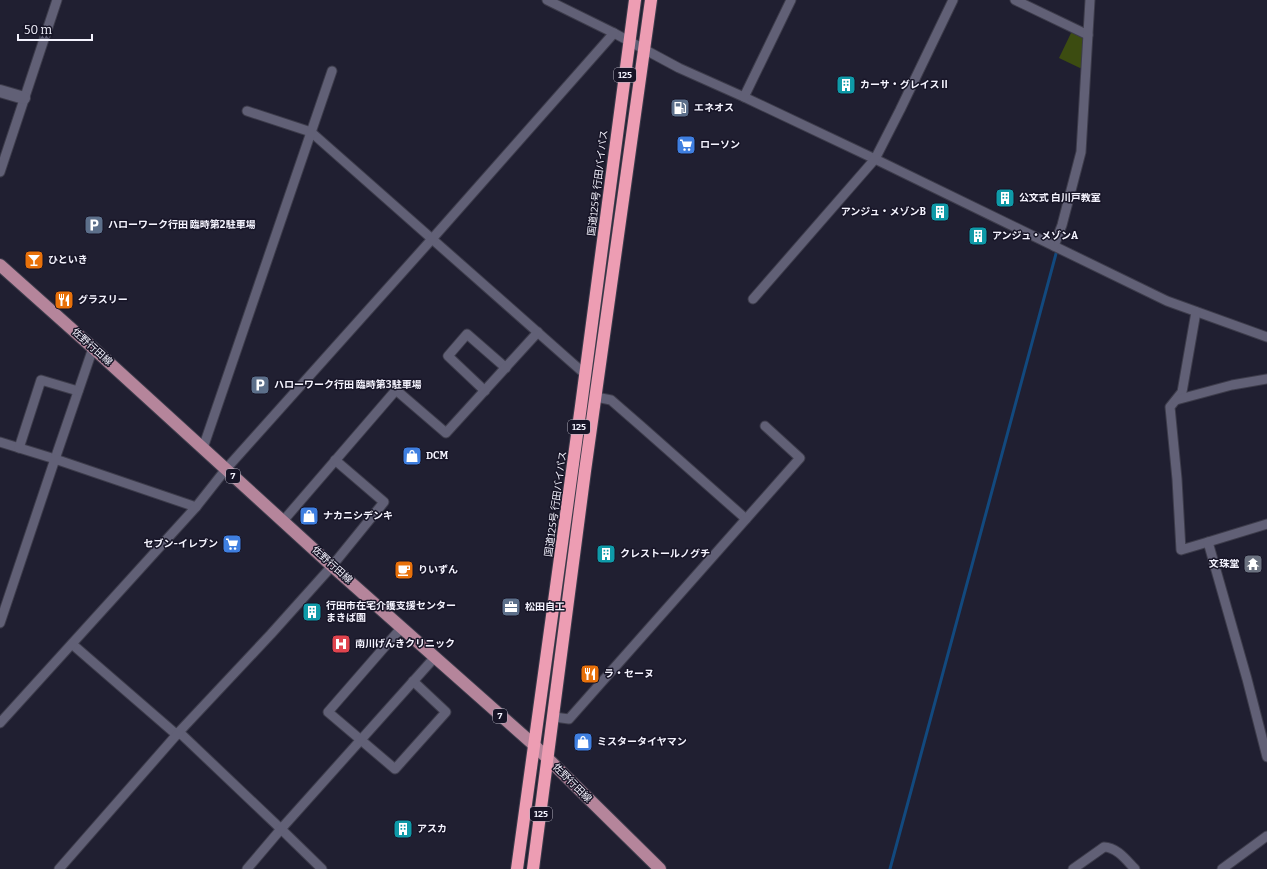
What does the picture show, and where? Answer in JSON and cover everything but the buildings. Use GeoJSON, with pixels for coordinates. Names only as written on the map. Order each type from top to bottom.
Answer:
{"type":"FeatureCollection","features":[{"type":"Feature","properties":{"kind":"highway","name":"国道125号 行田バイパス"},"geometry":{"type":"LineString","coordinates":[[517,869],[586,375],[635,0]]}},
{"type":"Feature","properties":{"kind":"highway","name":"125"},"geometry":{"type":"LineString","coordinates":[[533,869],[584,478],[651,0]]}},
{"type":"Feature","properties":{"kind":"main road","name":"佐野行田線"},"geometry":{"type":"LineString","coordinates":[[0,265],[332,566],[534,745],[660,869]]}},
{"type":"Feature","properties":{"kind":"street"},"geometry":{"type":"LineString","coordinates":[[0,172],[57,0]]}},
{"type":"Feature","properties":{"kind":"street"},"geometry":{"type":"LineString","coordinates":[[547,0],[614,33],[679,68],[875,159],[1167,301],[1267,337]]}},
{"type":"Feature","properties":{"kind":"street"},"geometry":{"type":"LineString","coordinates":[[744,97],[791,0]]}},
{"type":"Feature","properties":{"kind":"street"},"geometry":{"type":"LineString","coordinates":[[753,299],[875,159],[953,0]]}},
{"type":"Feature","properties":{"kind":"street"},"geometry":{"type":"LineString","coordinates":[[1015,0],[1088,35]]}},
{"type":"Feature","properties":{"kind":"street"},"geometry":{"type":"LineString","coordinates":[[1054,246],[1062,225],[1081,152],[1090,0]]}},
{"type":"Feature","properties":{"kind":"street"},"geometry":{"type":"LineString","coordinates":[[0,723],[196,507],[226,470],[614,33]]}},
{"type":"Feature","properties":{"kind":"street"},"geometry":{"type":"LineString","coordinates":[[203,448],[332,71]]}},
{"type":"Feature","properties":{"kind":"street"},"geometry":{"type":"LineString","coordinates":[[0,91],[24,98]]}},
{"type":"Feature","properties":{"kind":"street"},"geometry":{"type":"LineString","coordinates":[[247,111],[311,132],[586,375]]}},
{"type":"Feature","properties":{"kind":"street"},"geometry":{"type":"LineString","coordinates":[[1196,312],[1182,392],[1170,407],[1177,479],[1180,550],[1267,524]]}},
{"type":"Feature","properties":{"kind":"street"},"geometry":{"type":"LineString","coordinates":[[283,520],[396,390],[446,433],[538,332]]}},
{"type":"Feature","properties":{"kind":"street"},"geometry":{"type":"LineString","coordinates":[[485,391],[448,356],[467,334],[506,368]]}},
{"type":"Feature","properties":{"kind":"street"},"geometry":{"type":"LineString","coordinates":[[0,623],[93,348]]}},
{"type":"Feature","properties":{"kind":"street"},"geometry":{"type":"LineString","coordinates":[[1176,400],[1232,385],[1267,379]]}},
{"type":"Feature","properties":{"kind":"street"},"geometry":{"type":"LineString","coordinates":[[19,448],[41,380],[78,391]]}},
{"type":"Feature","properties":{"kind":"street"},"geometry":{"type":"LineString","coordinates":[[596,397],[610,400],[746,519]]}},
{"type":"Feature","properties":{"kind":"street"},"geometry":{"type":"LineString","coordinates":[[554,717],[569,719],[653,622],[800,458],[765,426]]}},
{"type":"Feature","properties":{"kind":"street"},"geometry":{"type":"LineString","coordinates":[[0,442],[196,507]]}},
{"type":"Feature","properties":{"kind":"street"},"geometry":{"type":"LineString","coordinates":[[59,869],[178,734],[332,566],[384,502],[335,460]]}},
{"type":"Feature","properties":{"kind":"street"},"geometry":{"type":"LineString","coordinates":[[1208,542],[1247,679],[1267,757]]}},
{"type":"Feature","properties":{"kind":"street"},"geometry":{"type":"LineString","coordinates":[[402,627],[328,712],[395,769],[446,712],[413,682]]}},
{"type":"Feature","properties":{"kind":"street"},"geometry":{"type":"LineString","coordinates":[[72,644],[178,734],[322,869]]}},
{"type":"Feature","properties":{"kind":"street"},"geometry":{"type":"LineString","coordinates":[[247,869],[435,657]]}},
{"type":"Feature","properties":{"kind":"street"},"geometry":{"type":"LineString","coordinates":[[1222,869],[1267,836]]}},
{"type":"Feature","properties":{"kind":"street"},"geometry":{"type":"LineString","coordinates":[[1074,869],[1104,847],[1109,847],[1118,853],[1135,869]]}},
{"type":"Feature","properties":{"kind":"green space"},"geometry":{"type":"Polygon","coordinates":[[[1072,31],[1085,37],[1084,67],[1080,68],[1059,58],[1072,31]]]}},
{"type":"Feature","properties":{"kind":"waterway"},"geometry":{"type":"LineString","coordinates":[[890,869],[1057,250]]}},
{"type":"Feature","properties":{"kind":"place","name":"カーサ・グレイスⅡ"},"geometry":{"type":"Point","coordinates":[846,85]}},
{"type":"Feature","properties":{"kind":"place","name":"エネオス"},"geometry":{"type":"Point","coordinates":[680,108]}},
{"type":"Feature","properties":{"kind":"place","name":"ローソン"},"geometry":{"type":"Point","coordinates":[686,145]}},
{"type":"Feature","properties":{"kind":"place","name":"公文式 白川戸教室"},"geometry":{"type":"Point","coordinates":[1005,198]}},
{"type":"Feature","properties":{"kind":"place","name":"アンジュ・メゾンB"},"geometry":{"type":"Point","coordinates":[940,212]}},
{"type":"Feature","properties":{"kind":"place","name":"ハローワーク行田 臨時第2駐車場"},"geometry":{"type":"Point","coordinates":[94,225]}},
{"type":"Feature","properties":{"kind":"place","name":"アンジュ・メゾンA"},"geometry":{"type":"Point","coordinates":[978,236]}},
{"type":"Feature","properties":{"kind":"place","name":"ひといき"},"geometry":{"type":"Point","coordinates":[34,260]}},
{"type":"Feature","properties":{"kind":"place","name":"グラスリー"},"geometry":{"type":"Point","coordinates":[64,300]}},
{"type":"Feature","properties":{"kind":"place","name":"ハローワーク行田 臨時第3駐車場"},"geometry":{"type":"Point","coordinates":[260,385]}},
{"type":"Feature","properties":{"kind":"place","name":"DCM"},"geometry":{"type":"Point","coordinates":[412,456]}},
{"type":"Feature","properties":{"kind":"place","name":"ナカニシデンキ"},"geometry":{"type":"Point","coordinates":[309,516]}},
{"type":"Feature","properties":{"kind":"place","name":"セブン-イレブン"},"geometry":{"type":"Point","coordinates":[232,544]}},
{"type":"Feature","properties":{"kind":"place","name":"クレストールノグチ"},"geometry":{"type":"Point","coordinates":[606,554]}},
{"type":"Feature","properties":{"kind":"place","name":"文珠堂"},"geometry":{"type":"Point","coordinates":[1253,564]}},
{"type":"Feature","properties":{"kind":"place","name":"りいずん"},"geometry":{"type":"Point","coordinates":[404,570]}},
{"type":"Feature","properties":{"kind":"place","name":"松田自工"},"geometry":{"type":"Point","coordinates":[511,607]}},
{"type":"Feature","properties":{"kind":"place","name":"行田市在宅介護支援センター まきば園"},"geometry":{"type":"Point","coordinates":[312,612]}},
{"type":"Feature","properties":{"kind":"place","name":"南川げんきクリニック"},"geometry":{"type":"Point","coordinates":[341,644]}},
{"type":"Feature","properties":{"kind":"place","name":"ラ・セーヌ"},"geometry":{"type":"Point","coordinates":[590,674]}},
{"type":"Feature","properties":{"kind":"place","name":"ミスタータイヤマン"},"geometry":{"type":"Point","coordinates":[583,742]}},
{"type":"Feature","properties":{"kind":"place","name":"アスカ"},"geometry":{"type":"Point","coordinates":[403,829]}}]}
